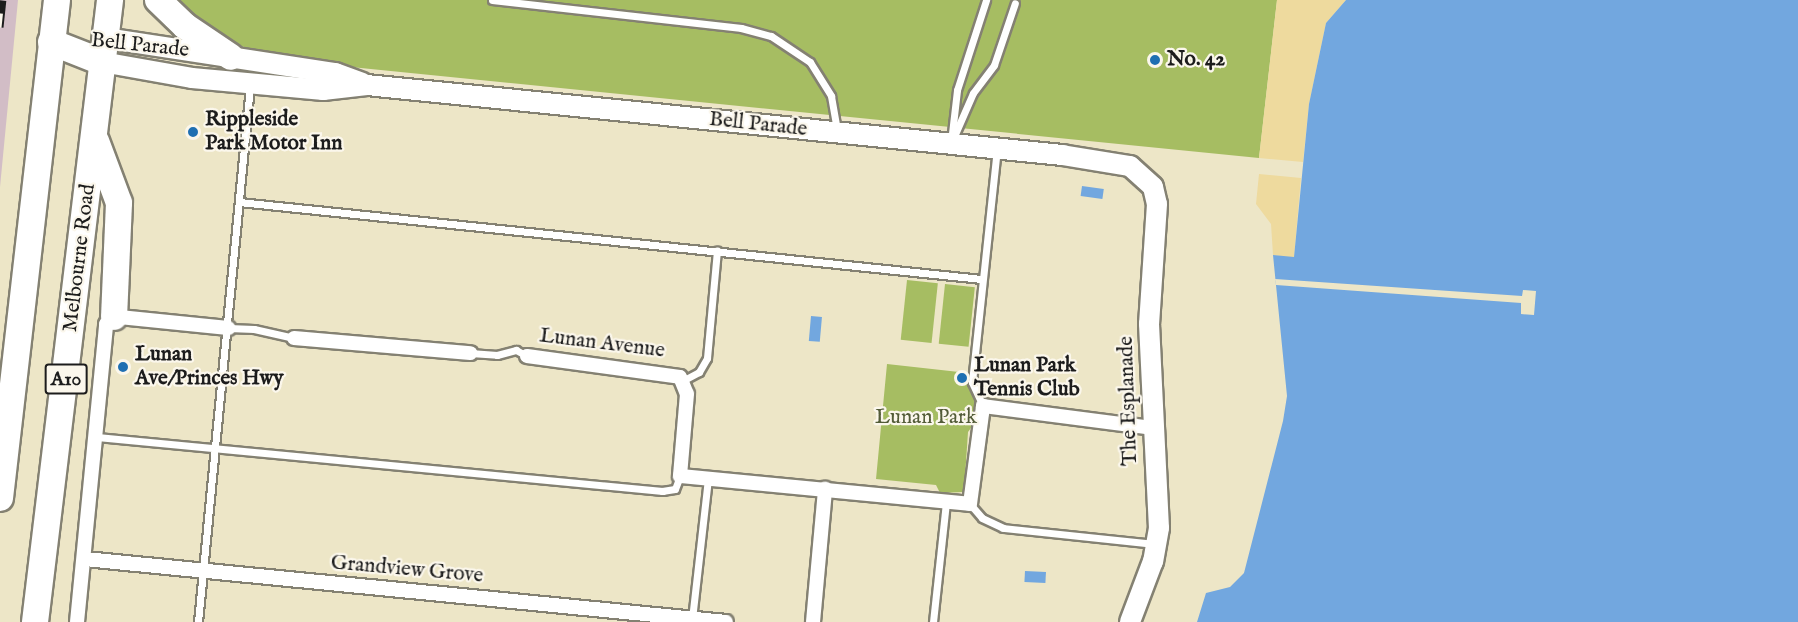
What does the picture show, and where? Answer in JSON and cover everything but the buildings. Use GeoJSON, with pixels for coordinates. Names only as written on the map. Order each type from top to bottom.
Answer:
{"type":"FeatureCollection","features":[{"type":"Feature","properties":{"kind":"highway","name":"A10"},"geometry":{"type":"LineString","coordinates":[[0,498],[57,0]]}},
{"type":"Feature","properties":{"kind":"highway","name":"Melbourne Road"},"geometry":{"type":"LineString","coordinates":[[35,622],[110,0]]}},
{"type":"Feature","properties":{"kind":"highway"},"geometry":{"type":"LineString","coordinates":[[158,0],[185,26],[231,57]]}},
{"type":"Feature","properties":{"kind":"highway","name":"Bell Parade"},"geometry":{"type":"LineString","coordinates":[[51,42],[104,50]]}},
{"type":"Feature","properties":{"kind":"highway"},"geometry":{"type":"LineString","coordinates":[[94,135],[119,203],[114,317]]}},
{"type":"Feature","properties":{"kind":"street","name":"Bell Parade"},"geometry":{"type":"LineString","coordinates":[[104,50],[231,57],[335,73],[367,85]]}},
{"type":"Feature","properties":{"kind":"street","name":"Bell Parade"},"geometry":{"type":"LineString","coordinates":[[104,50],[250,83],[323,90],[367,85],[951,144],[1108,161],[1130,166],[1145,177]]}},
{"type":"Feature","properties":{"kind":"street","name":"The Esplanade"},"geometry":{"type":"LineString","coordinates":[[1130,622],[1157,544],[1149,324],[1156,204],[1153,187],[1145,177]]}},
{"type":"Feature","properties":{"kind":"street","name":"Lunan Avenue"},"geometry":{"type":"LineString","coordinates":[[114,317],[228,328]]}},
{"type":"Feature","properties":{"kind":"street"},"geometry":{"type":"LineString","coordinates":[[77,622],[97,437],[105,327],[114,317]]}},
{"type":"Feature","properties":{"kind":"street","name":"Lunan Avenue"},"geometry":{"type":"LineString","coordinates":[[294,338],[470,353]]}},
{"type":"Feature","properties":{"kind":"street","name":"Lunan Avenue"},"geometry":{"type":"LineString","coordinates":[[527,356],[674,373],[684,380],[687,394],[680,476]]}},
{"type":"Feature","properties":{"kind":"street"},"geometry":{"type":"LineString","coordinates":[[680,476],[970,504],[984,406],[1153,428]]}},
{"type":"Feature","properties":{"kind":"street"},"geometry":{"type":"LineString","coordinates":[[813,622],[825,489]]}},
{"type":"Feature","properties":{"kind":"street","name":"Grandview Grove"},"geometry":{"type":"LineString","coordinates":[[85,559],[726,622]]}},
{"type":"Feature","properties":{"kind":"lane"},"geometry":{"type":"LineString","coordinates":[[492,0],[741,28],[771,36],[810,62],[831,96],[838,133]]}},
{"type":"Feature","properties":{"kind":"lane"},"geometry":{"type":"LineString","coordinates":[[951,144],[950,125],[957,90],[986,0]]}},
{"type":"Feature","properties":{"kind":"lane"},"geometry":{"type":"LineString","coordinates":[[951,144],[973,93],[994,65],[1015,3]]}},
{"type":"Feature","properties":{"kind":"lane"},"geometry":{"type":"LineString","coordinates":[[198,622],[250,83]]}},
{"type":"Feature","properties":{"kind":"lane"},"geometry":{"type":"LineString","coordinates":[[984,406],[972,382],[997,149]]}},
{"type":"Feature","properties":{"kind":"lane"},"geometry":{"type":"LineString","coordinates":[[239,202],[982,279]]}},
{"type":"Feature","properties":{"kind":"lane"},"geometry":{"type":"LineString","coordinates":[[684,380],[699,372],[707,358],[717,250]]}},
{"type":"Feature","properties":{"kind":"lane","name":"Lunan Avenue"},"geometry":{"type":"LineString","coordinates":[[228,328],[254,329],[294,338]]}},
{"type":"Feature","properties":{"kind":"lane","name":"Lunan Avenue"},"geometry":{"type":"LineString","coordinates":[[470,353],[497,354],[516,350],[527,356]]}},
{"type":"Feature","properties":{"kind":"lane"},"geometry":{"type":"LineString","coordinates":[[97,437],[662,491],[675,489],[680,476]]}},
{"type":"Feature","properties":{"kind":"lane"},"geometry":{"type":"LineString","coordinates":[[692,620],[708,478]]}},
{"type":"Feature","properties":{"kind":"lane"},"geometry":{"type":"LineString","coordinates":[[933,622],[946,502]]}},
{"type":"Feature","properties":{"kind":"lane"},"geometry":{"type":"LineString","coordinates":[[970,504],[982,518],[1003,528],[1157,544]]}},
{"type":"Feature","properties":{"kind":"shaded area"},"geometry":{"type":"Polygon","coordinates":[[[0,0],[18,0],[0,187],[0,0]]]}},
{"type":"Feature","properties":{"kind":"green space"},"geometry":{"type":"Polygon","coordinates":[[[174,0],[1277,0],[1259,158],[311,63],[232,44],[211,34],[174,0]]]}},
{"type":"Feature","properties":{"kind":"green space"},"geometry":{"type":"Polygon","coordinates":[[[907,280],[938,283],[932,343],[901,340],[907,280]]]}},
{"type":"Feature","properties":{"kind":"green space"},"geometry":{"type":"Polygon","coordinates":[[[945,284],[975,287],[969,347],[939,344],[945,284]]]}},
{"type":"Feature","properties":{"kind":"green space","name":"Lunan Park"},"geometry":{"type":"Polygon","coordinates":[[[887,364],[968,373],[967,384],[978,407],[976,421],[968,432],[965,477],[970,479],[963,492],[940,493],[936,485],[876,479],[887,364]]]}},
{"type":"Feature","properties":{"kind":"sand"},"geometry":{"type":"Polygon","coordinates":[[[1277,0],[1346,0],[1326,23],[1309,104],[1303,162],[1259,158],[1277,0]]]}},
{"type":"Feature","properties":{"kind":"sand"},"geometry":{"type":"Polygon","coordinates":[[[1259,174],[1301,178],[1294,258],[1273,255],[1271,224],[1256,204],[1259,174]]]}},
{"type":"Feature","properties":{"kind":"water"},"geometry":{"type":"Polygon","coordinates":[[[1346,0],[1798,0],[1798,622],[1197,622],[1206,593],[1230,587],[1244,573],[1283,421],[1287,396],[1273,255],[1294,257],[1309,104],[1326,23],[1346,0]]]}},
{"type":"Feature","properties":{"kind":"water"},"geometry":{"type":"Polygon","coordinates":[[[1082,186],[1104,189],[1102,199],[1081,196],[1082,186]]]}},
{"type":"Feature","properties":{"kind":"water"},"geometry":{"type":"Polygon","coordinates":[[[811,316],[822,317],[820,342],[809,341],[811,316]]]}},
{"type":"Feature","properties":{"kind":"water"},"geometry":{"type":"Polygon","coordinates":[[[1025,571],[1046,572],[1045,583],[1024,582],[1025,571]]]}},
{"type":"Feature","properties":{"kind":"pier"},"geometry":{"type":"Polygon","coordinates":[[[1275,279],[1522,296],[1523,290],[1536,291],[1534,315],[1521,314],[1521,303],[1276,285],[1275,279]]]}},
{"type":"Feature","properties":{"kind":"railway"},"geometry":{"type":"LineString","coordinates":[[0,27],[3,0]]}},
{"type":"Feature","properties":{"kind":"place","name":"No. 42"},"geometry":{"type":"Point","coordinates":[1155,60]}},
{"type":"Feature","properties":{"kind":"place","name":"Rippleside Park Motor Inn"},"geometry":{"type":"Point","coordinates":[193,132]}},
{"type":"Feature","properties":{"kind":"place","name":"Lunan Ave/Princes Hwy"},"geometry":{"type":"Point","coordinates":[123,367]}},
{"type":"Feature","properties":{"kind":"place","name":"Lunan Park Tennis Club"},"geometry":{"type":"Point","coordinates":[962,378]}}]}
